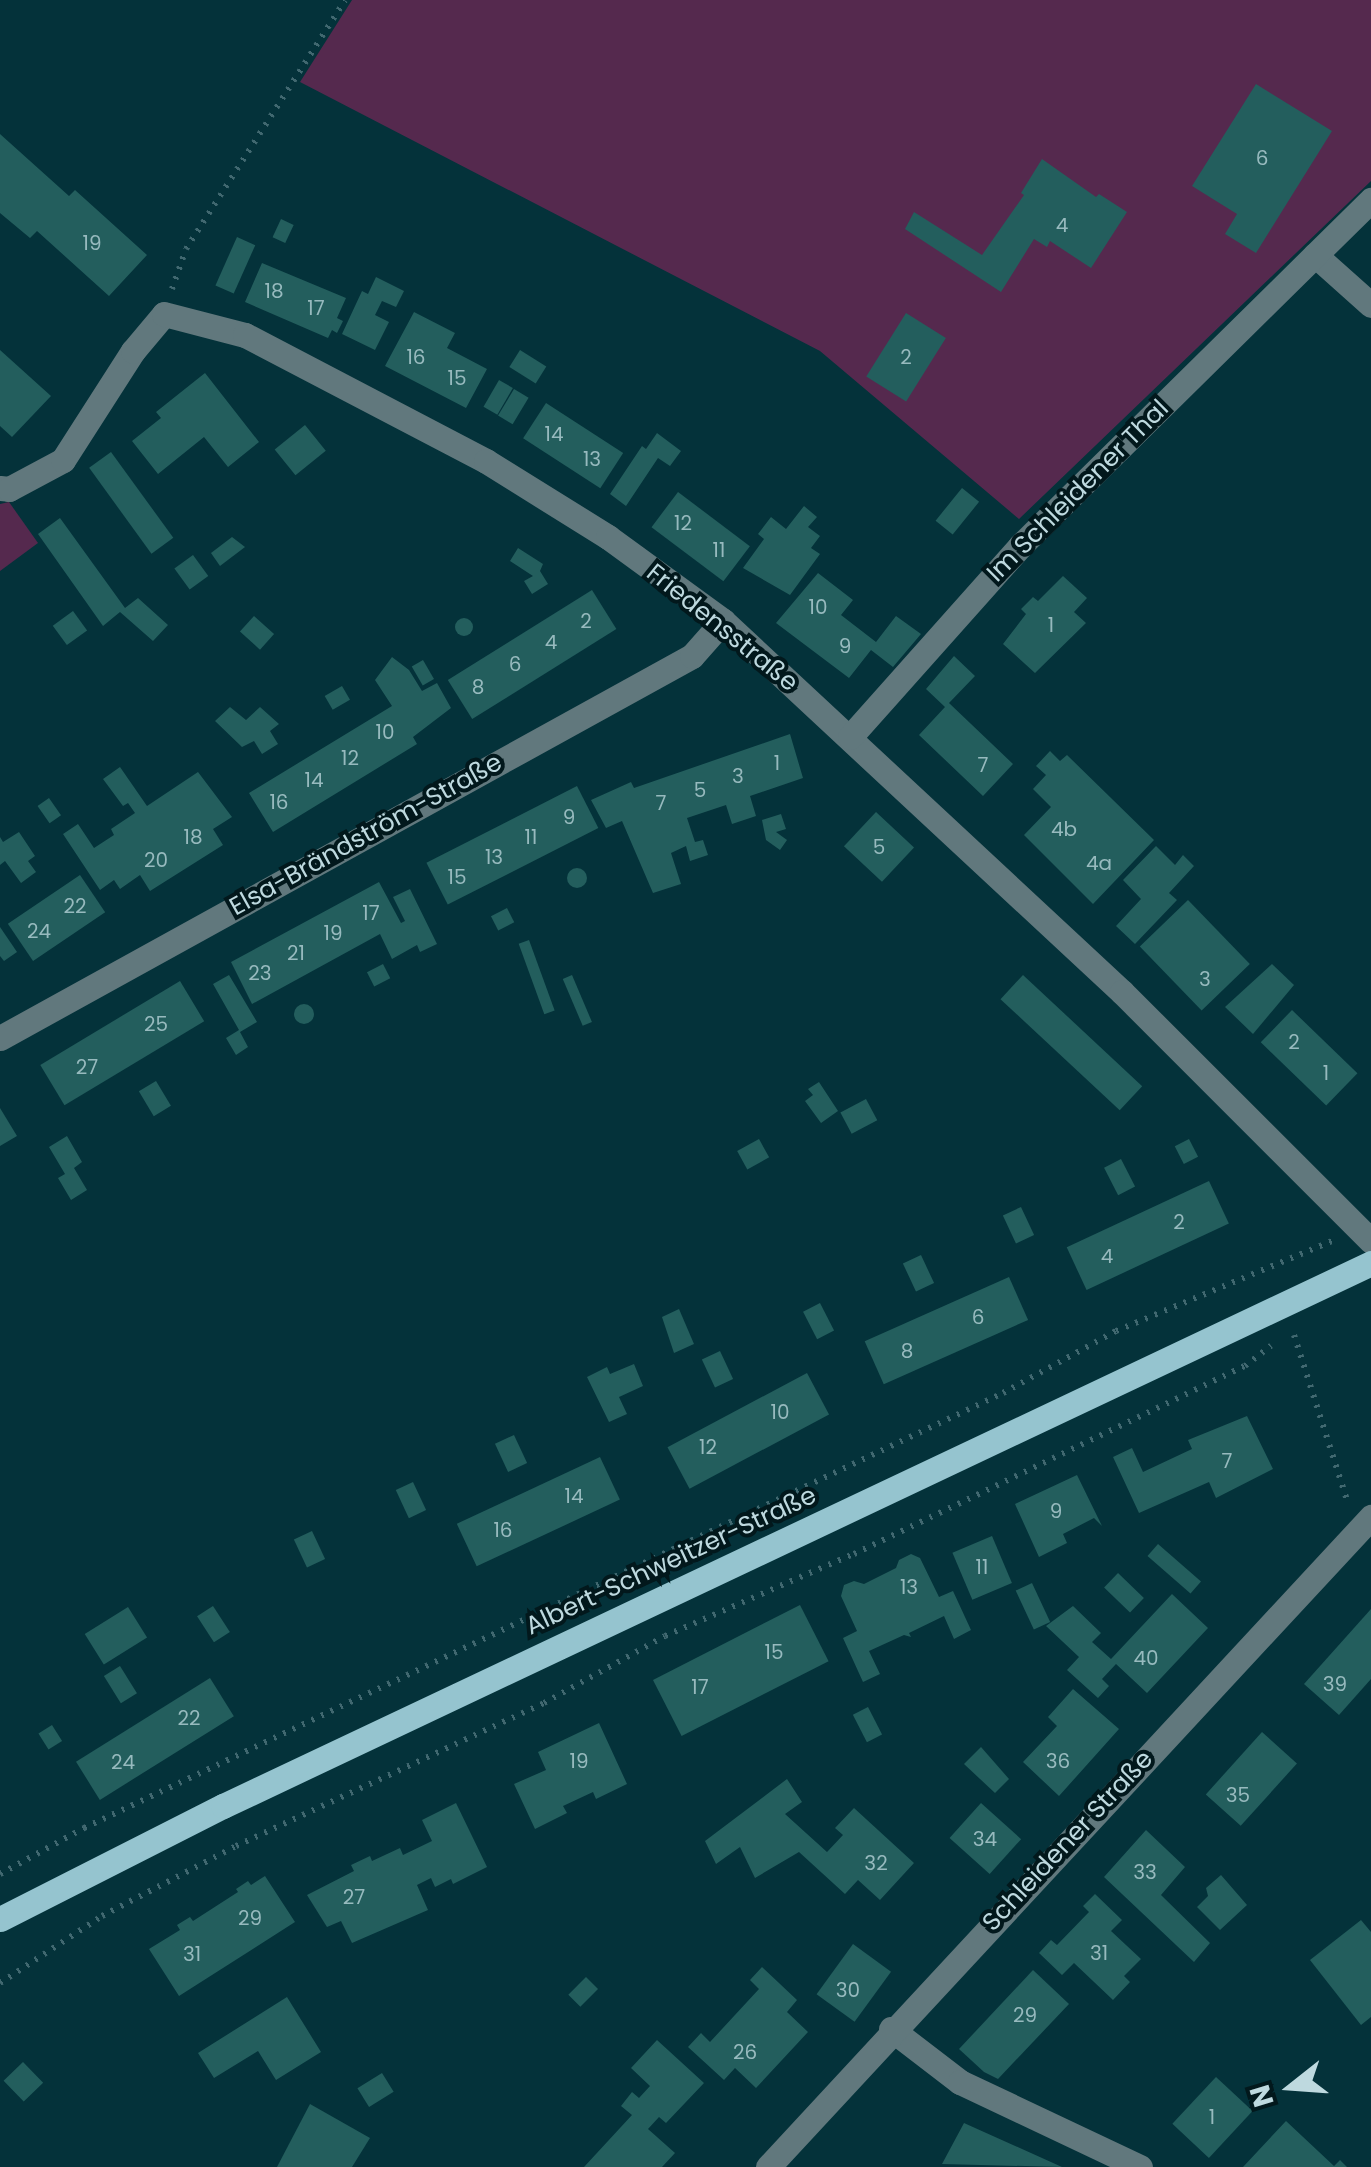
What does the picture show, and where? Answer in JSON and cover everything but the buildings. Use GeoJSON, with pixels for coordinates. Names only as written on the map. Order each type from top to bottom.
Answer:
{"type":"FeatureCollection","features":[{"type":"Feature","properties":{"kind":"main road","name":"Albert-Schweitzer-Straße"},"geometry":{"type":"LineString","coordinates":[[0,1920],[224,1806],[1371,1263]]}},
{"type":"Feature","properties":{"kind":"street","name":"Im Schleidener Thal"},"geometry":{"type":"LineString","coordinates":[[850,737],[1020,546],[1371,200]]}},
{"type":"Feature","properties":{"kind":"street"},"geometry":{"type":"LineString","coordinates":[[1316,255],[1371,305]]}},
{"type":"Feature","properties":{"kind":"street"},"geometry":{"type":"LineString","coordinates":[[0,488],[9,490],[63,460],[133,351],[164,314]]}},
{"type":"Feature","properties":{"kind":"street","name":"Friedensstraße"},"geometry":{"type":"LineString","coordinates":[[164,314],[245,335],[486,461],[608,537],[723,621],[1122,992],[1367,1235]]}},
{"type":"Feature","properties":{"kind":"street","name":"Elsa-Brändström-Straße"},"geometry":{"type":"LineString","coordinates":[[0,1038],[692,656],[723,621]]}},
{"type":"Feature","properties":{"kind":"street","name":"Schleidener Straße"},"geometry":{"type":"LineString","coordinates":[[768,2167],[891,2029],[1369,1519]]}},
{"type":"Feature","properties":{"kind":"street"},"geometry":{"type":"LineString","coordinates":[[891,2029],[960,2082],[1140,2167]]}},
{"type":"Feature","properties":{"kind":"path"},"geometry":{"type":"LineString","coordinates":[[164,314],[186,249],[345,0]]}},
{"type":"Feature","properties":{"kind":"path"},"geometry":{"type":"LineString","coordinates":[[0,1874],[84,1828],[1004,1393],[1116,1331],[1229,1280],[1367,1235]]}},
{"type":"Feature","properties":{"kind":"path"},"geometry":{"type":"LineString","coordinates":[[0,1983],[102,1916],[236,1846],[544,1702],[665,1636],[854,1554],[1245,1366],[1308,1328]]}},
{"type":"Feature","properties":{"kind":"path"},"geometry":{"type":"LineString","coordinates":[[1294,1334],[1346,1498],[1369,1519]]}},
{"type":"Feature","properties":{"kind":"shaded area"},"geometry":{"type":"Polygon","coordinates":[[[352,0],[1371,0],[1371,181],[1019,519],[820,351],[300,82],[352,0]]]}},
{"type":"Feature","properties":{"kind":"shaded area"},"geometry":{"type":"Polygon","coordinates":[[[9,502],[38,543],[0,571],[0,504],[9,502]]]}}]}
